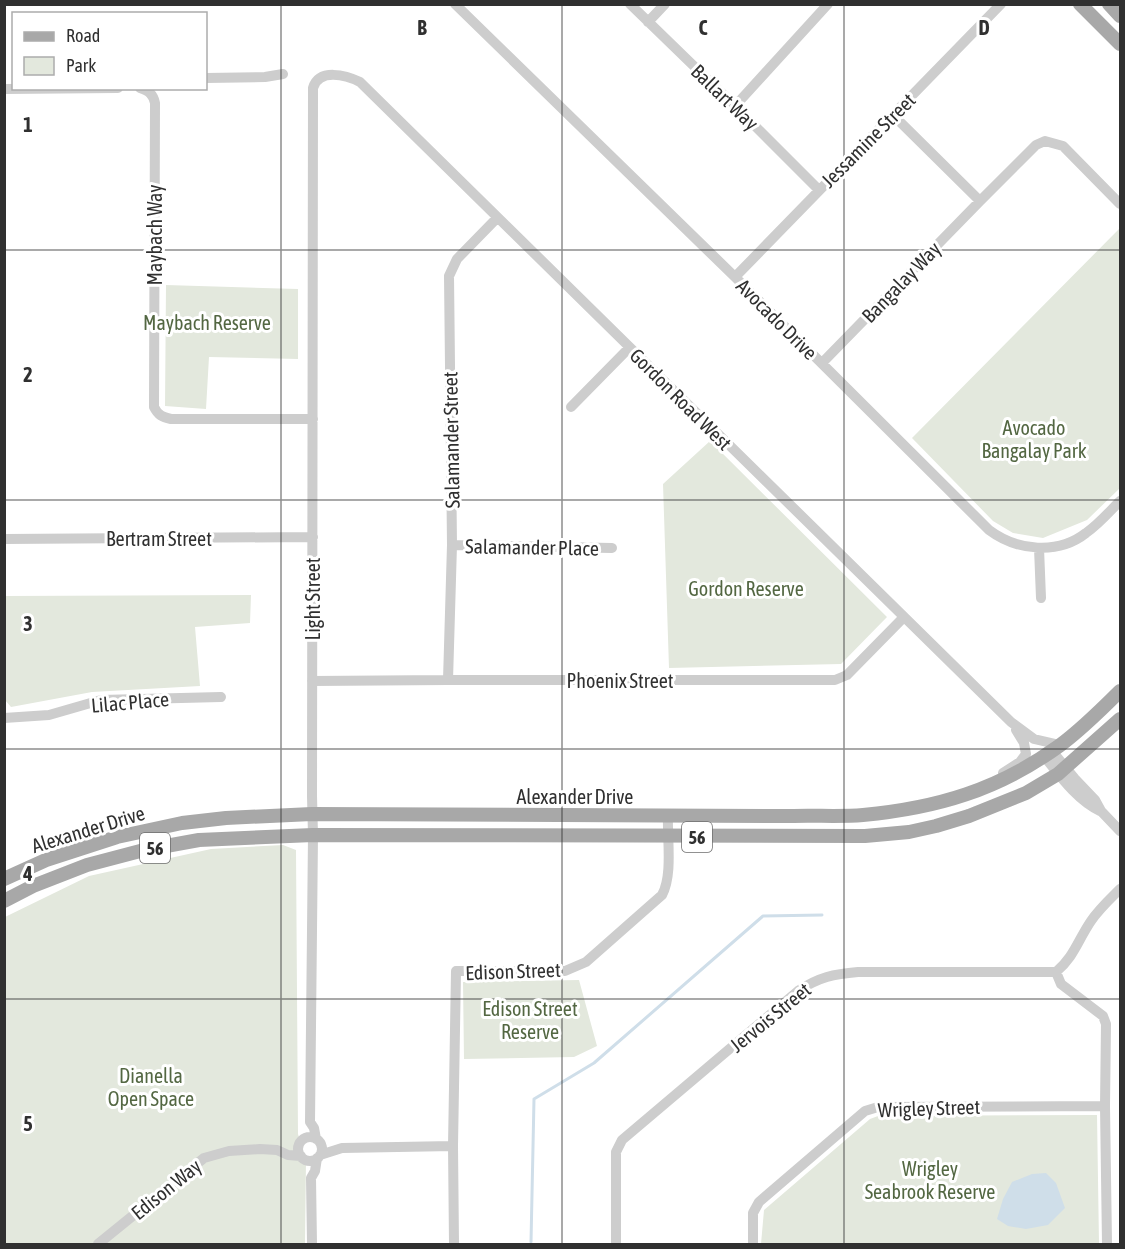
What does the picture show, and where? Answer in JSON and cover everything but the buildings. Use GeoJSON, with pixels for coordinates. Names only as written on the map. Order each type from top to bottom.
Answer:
{"type":"FeatureCollection","features":[{"type":"Feature","properties":{"kind":"main road"},"geometry":{"type":"LineString","coordinates":[[1080,4],[1120,44]]}},
{"type":"Feature","properties":{"kind":"main road"},"geometry":{"type":"LineString","coordinates":[[1109,4],[1120,16]]}},
{"type":"Feature","properties":{"kind":"main road","name":"Alexander Drive"},"geometry":{"type":"LineString","coordinates":[[4,879],[46,860],[99,842],[182,823],[226,818],[312,814],[860,815],[896,811],[957,798],[1005,779],[1052,751],[1081,728],[1120,691]]}},
{"type":"Feature","properties":{"kind":"main road","name":"Alexander Drive"},"geometry":{"type":"LineString","coordinates":[[4,901],[33,886],[87,865],[144,850],[200,840],[313,835],[668,837],[865,836],[909,832],[969,816],[1026,793],[1062,771],[1120,719]]}},
{"type":"Feature","properties":{"kind":"street","name":"Avocado Drive"},"geometry":{"type":"LineString","coordinates":[[455,4],[998,537],[1024,546],[1039,548],[1074,541],[1086,534],[1120,501]]}},
{"type":"Feature","properties":{"kind":"street","name":"Ballart Way"},"geometry":{"type":"LineString","coordinates":[[630,4],[819,190]]}},
{"type":"Feature","properties":{"kind":"street"},"geometry":{"type":"LineString","coordinates":[[648,22],[665,4]]}},
{"type":"Feature","properties":{"kind":"street"},"geometry":{"type":"LineString","coordinates":[[735,106],[828,4]]}},
{"type":"Feature","properties":{"kind":"street","name":"Jessamine Street"},"geometry":{"type":"LineString","coordinates":[[735,277],[1001,4]]}},
{"type":"Feature","properties":{"kind":"street"},"geometry":{"type":"LineString","coordinates":[[207,78],[265,77],[283,74]]}},
{"type":"Feature","properties":{"kind":"street","name":"Light Street"},"geometry":{"type":"LineString","coordinates":[[318,1140],[310,1122],[313,835],[313,88],[319,78],[332,75],[351,77]]}},
{"type":"Feature","properties":{"kind":"street","name":"Gordon Road West"},"geometry":{"type":"LineString","coordinates":[[351,77],[360,82],[1011,722],[1052,751]]}},
{"type":"Feature","properties":{"kind":"street","name":"Maybach Way"},"geometry":{"type":"LineString","coordinates":[[158,92],[155,103],[154,407],[157,413],[171,419],[313,419]]}},
{"type":"Feature","properties":{"kind":"street"},"geometry":{"type":"LineString","coordinates":[[893,115],[980,201],[1036,146],[1045,141],[1063,146],[1120,204]]}},
{"type":"Feature","properties":{"kind":"street","name":"Bangalay Way"},"geometry":{"type":"LineString","coordinates":[[822,363],[980,201]]}},
{"type":"Feature","properties":{"kind":"street","name":"Salamander Street"},"geometry":{"type":"LineString","coordinates":[[448,680],[452,546],[449,276],[457,259],[497,218]]}},
{"type":"Feature","properties":{"kind":"street"},"geometry":{"type":"LineString","coordinates":[[571,407],[629,348]]}},
{"type":"Feature","properties":{"kind":"street","name":"Bertram Street"},"geometry":{"type":"LineString","coordinates":[[4,539],[313,537]]}},
{"type":"Feature","properties":{"kind":"street","name":"Salamander Place"},"geometry":{"type":"LineString","coordinates":[[452,546],[612,548]]}},
{"type":"Feature","properties":{"kind":"street"},"geometry":{"type":"LineString","coordinates":[[1039,548],[1041,598]]}},
{"type":"Feature","properties":{"kind":"street","name":"Phoenix Street"},"geometry":{"type":"LineString","coordinates":[[312,681],[835,680],[847,675],[903,618]]}},
{"type":"Feature","properties":{"kind":"street","name":"Lilac Place"},"geometry":{"type":"LineString","coordinates":[[4,718],[49,715],[101,700],[221,697]]}},
{"type":"Feature","properties":{"kind":"street","name":"Gordon Road West"},"geometry":{"type":"LineString","coordinates":[[986,788],[998,776],[1020,762],[1026,754],[1024,743],[1011,722]]}},
{"type":"Feature","properties":{"kind":"street"},"geometry":{"type":"LineString","coordinates":[[1052,751],[1062,771],[1095,800],[1101,811],[1120,831]]}},
{"type":"Feature","properties":{"kind":"street","name":"Edison Street"},"geometry":{"type":"LineString","coordinates":[[454,1245],[456,971],[565,971],[586,962],[662,895],[666,888],[668,815]]}},
{"type":"Feature","properties":{"kind":"street"},"geometry":{"type":"LineString","coordinates":[[1107,1245],[1106,1024],[1103,1016],[1061,984],[1056,972],[1073,954],[1089,923],[1120,889]]}},
{"type":"Feature","properties":{"kind":"street","name":"Jervois Street"},"geometry":{"type":"LineString","coordinates":[[616,1245],[615,1152],[622,1140],[810,982],[837,974],[858,972],[1056,972]]}},
{"type":"Feature","properties":{"kind":"street","name":"Wrigley Street"},"geometry":{"type":"LineString","coordinates":[[753,1245],[753,1213],[759,1202],[865,1111],[878,1107],[1105,1106]]}},
{"type":"Feature","properties":{"kind":"street","name":"Light Street"},"geometry":{"type":"LineString","coordinates":[[302,1142],[306,1127],[310,1122]]}},
{"type":"Feature","properties":{"kind":"street"},"geometry":{"type":"LineString","coordinates":[[311,1178],[299,1150],[302,1142],[309,1137],[342,1148]]}},
{"type":"Feature","properties":{"kind":"street"},"geometry":{"type":"LineString","coordinates":[[312,1245],[311,1178],[322,1148],[318,1140]]}},
{"type":"Feature","properties":{"kind":"street","name":"Edison Way"},"geometry":{"type":"LineString","coordinates":[[277,1150],[302,1142]]}},
{"type":"Feature","properties":{"kind":"street"},"geometry":{"type":"LineString","coordinates":[[303,1158],[310,1161],[342,1148],[453,1146]]}},
{"type":"Feature","properties":{"kind":"street","name":"Edison Way"},"geometry":{"type":"LineString","coordinates":[[98,1245],[204,1158],[229,1151],[261,1149],[277,1150],[303,1158]]}},
{"type":"Feature","properties":{"kind":"green space","name":"Avocado Bangalay Park"},"geometry":{"type":"Polygon","coordinates":[[[1120,228],[1120,488],[1087,520],[1043,538],[1013,533],[993,521],[912,438],[1120,228]]]}},
{"type":"Feature","properties":{"kind":"green space","name":"Maybach Reserve"},"geometry":{"type":"Polygon","coordinates":[[[166,285],[298,289],[298,359],[209,357],[206,409],[165,406],[166,285]]]}},
{"type":"Feature","properties":{"kind":"green space","name":"Gordon Reserve"},"geometry":{"type":"Polygon","coordinates":[[[710,441],[887,617],[841,664],[669,668],[663,484],[710,441]]]}},
{"type":"Feature","properties":{"kind":"green space"},"geometry":{"type":"Polygon","coordinates":[[[251,595],[250,623],[195,627],[200,686],[92,692],[11,707],[5,700],[6,596],[251,595]]]}},
{"type":"Feature","properties":{"kind":"green space","name":"Dianella Open Space"},"geometry":{"type":"Polygon","coordinates":[[[283,845],[296,850],[298,1134],[306,1160],[305,1244],[5,1244],[5,917],[89,876],[211,849],[283,845]]]}},
{"type":"Feature","properties":{"kind":"green space","name":"Edison Street Reserve"},"geometry":{"type":"Polygon","coordinates":[[[579,980],[597,1046],[574,1057],[464,1059],[463,982],[579,980]]]}},
{"type":"Feature","properties":{"kind":"green space","name":"Wrigley Seabrook Reserve"},"geometry":{"type":"Polygon","coordinates":[[[1097,1115],[1099,1244],[761,1244],[764,1210],[870,1119],[878,1116],[1097,1115]]]}},
{"type":"Feature","properties":{"kind":"shaded area"},"geometry":{"type":"Polygon","coordinates":[[[1046,1173],[1056,1183],[1065,1208],[1048,1225],[1026,1229],[1008,1226],[997,1219],[1003,1199],[1012,1182],[1032,1174],[1046,1173]]]}},
{"type":"Feature","properties":{"kind":"waterway"},"geometry":{"type":"LineString","coordinates":[[531,1242],[534,1099],[594,1063],[763,916],[822,915]]}}]}
